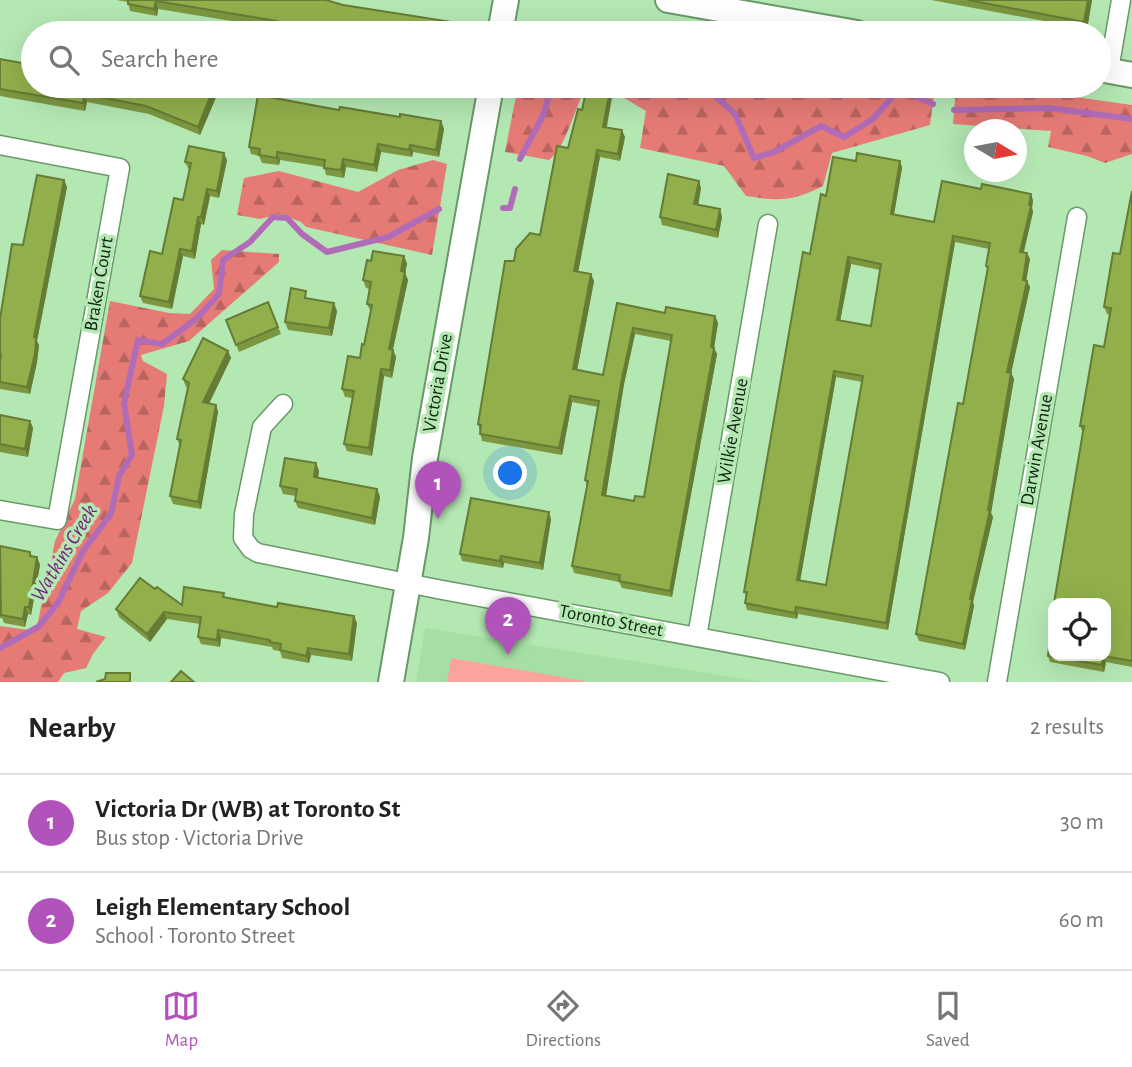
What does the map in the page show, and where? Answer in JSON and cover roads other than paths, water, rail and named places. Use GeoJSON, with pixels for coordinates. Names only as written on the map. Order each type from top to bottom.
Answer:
{"type":"FeatureCollection","features":[{"type":"Feature","properties":{"kind":"main road"},"geometry":{"type":"LineString","coordinates":[[502,21],[506,0]]}},
{"type":"Feature","properties":{"kind":"main road"},"geometry":{"type":"LineString","coordinates":[[668,0],[788,21]]}},
{"type":"Feature","properties":{"kind":"main road","name":"Victoria Drive"},"geometry":{"type":"LineString","coordinates":[[391,682],[408,584],[425,458],[489,98]]}},
{"type":"Feature","properties":{"kind":"street"},"geometry":{"type":"LineString","coordinates":[[1113,71],[1121,0]]}},
{"type":"Feature","properties":{"kind":"street","name":"Braken Court"},"geometry":{"type":"LineString","coordinates":[[0,145],[120,168],[57,520],[0,510]]}},
{"type":"Feature","properties":{"kind":"street","name":"Darwin Avenue"},"geometry":{"type":"LineString","coordinates":[[997,682],[1077,217]]}},
{"type":"Feature","properties":{"kind":"street","name":"Wilkie Avenue"},"geometry":{"type":"LineString","coordinates":[[697,637],[768,224]]}},
{"type":"Feature","properties":{"kind":"street","name":"Toronto Street"},"geometry":{"type":"LineString","coordinates":[[283,404],[268,418],[258,438],[244,514],[242,534],[245,543],[258,553],[408,584],[940,682]]}},
{"type":"Feature","properties":{"kind":"waterway","name":"Watkins Creek"},"geometry":{"type":"LineString","coordinates":[[520,159],[540,122],[548,98]]}},
{"type":"Feature","properties":{"kind":"waterway","name":"Watkins Creek"},"geometry":{"type":"LineString","coordinates":[[718,98],[735,114],[754,158],[774,152],[821,126],[844,137],[873,119],[891,98]]}},
{"type":"Feature","properties":{"kind":"waterway","name":"Watkins Creek"},"geometry":{"type":"LineString","coordinates":[[919,98],[933,104]]}},
{"type":"Feature","properties":{"kind":"waterway","name":"Watkins Creek"},"geometry":{"type":"LineString","coordinates":[[954,110],[1049,108],[1132,119]]}},
{"type":"Feature","properties":{"kind":"waterway","name":"Watkins Creek"},"geometry":{"type":"LineString","coordinates":[[503,208],[510,208],[515,189]]}},
{"type":"Feature","properties":{"kind":"waterway","name":"Watkins Creek"},"geometry":{"type":"LineString","coordinates":[[0,648],[38,627],[58,603],[83,551],[111,514],[119,476],[132,455],[124,403],[138,340],[162,344],[196,319],[219,294],[223,260],[250,242],[273,217],[287,218],[302,234],[327,252],[388,237],[439,209]]}},
{"type":"Feature","properties":{"kind":"place","name":"Victoria Dr (WB) at Toronto St"},"geometry":{"type":"Point","coordinates":[438,519]}},
{"type":"Feature","properties":{"kind":"place","name":"Leigh Elementary School"},"geometry":{"type":"Point","coordinates":[508,655]}}]}
